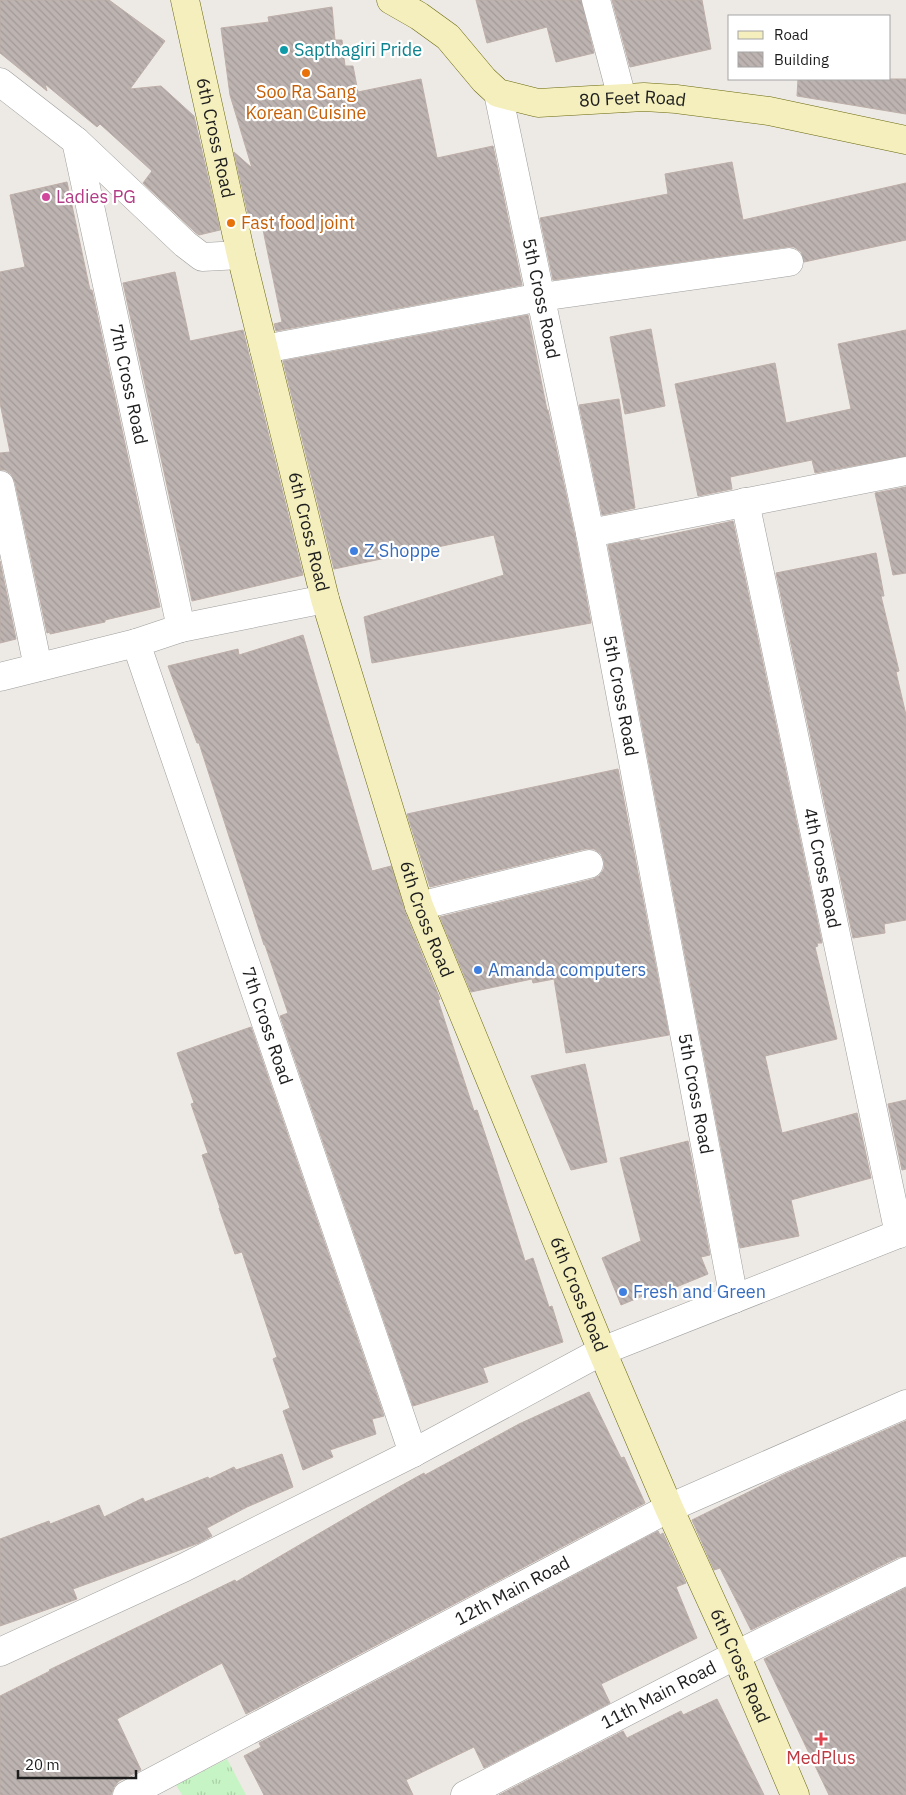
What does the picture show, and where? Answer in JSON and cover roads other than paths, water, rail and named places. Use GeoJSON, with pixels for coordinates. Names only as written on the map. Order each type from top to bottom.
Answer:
{"type":"FeatureCollection","features":[{"type":"Feature","properties":{"kind":"street","name":"6th Cross Road"},"geometry":{"type":"LineString","coordinates":[[185,0],[241,255],[324,599],[419,906],[602,1351],[796,1795]]}},
{"type":"Feature","properties":{"kind":"street"},"geometry":{"type":"LineString","coordinates":[[391,0],[419,16],[448,38],[484,80],[498,93]]}},
{"type":"Feature","properties":{"kind":"street"},"geometry":{"type":"LineString","coordinates":[[596,0],[622,98]]}},
{"type":"Feature","properties":{"kind":"street"},"geometry":{"type":"LineString","coordinates":[[0,82],[76,142],[202,257],[241,255]]}},
{"type":"Feature","properties":{"kind":"street","name":"80 Feet Road"},"geometry":{"type":"LineString","coordinates":[[498,93],[538,103],[644,97],[676,99],[769,111],[906,140]]}},
{"type":"Feature","properties":{"kind":"street","name":"5th Cross Road"},"geometry":{"type":"LineString","coordinates":[[498,93],[590,533],[734,1299]]}},
{"type":"Feature","properties":{"kind":"street","name":"7th Cross Road"},"geometry":{"type":"LineString","coordinates":[[76,142],[181,628]]}},
{"type":"Feature","properties":{"kind":"street"},"geometry":{"type":"LineString","coordinates":[[264,349],[542,298],[789,262]]}},
{"type":"Feature","properties":{"kind":"street"},"geometry":{"type":"LineString","coordinates":[[590,533],[906,471]]}},
{"type":"Feature","properties":{"kind":"street"},"geometry":{"type":"LineString","coordinates":[[0,485],[38,667]]}},
{"type":"Feature","properties":{"kind":"street","name":"4th Cross Road"},"geometry":{"type":"LineString","coordinates":[[746,502],[903,1232]]}},
{"type":"Feature","properties":{"kind":"street"},"geometry":{"type":"LineString","coordinates":[[0,676],[136,643],[181,628],[324,599]]}},
{"type":"Feature","properties":{"kind":"street","name":"7th Cross Road"},"geometry":{"type":"LineString","coordinates":[[136,643],[413,1453]]}},
{"type":"Feature","properties":{"kind":"street"},"geometry":{"type":"LineString","coordinates":[[419,906],[590,864]]}},
{"type":"Feature","properties":{"kind":"street"},"geometry":{"type":"LineString","coordinates":[[0,1652],[183,1568],[413,1453],[602,1351],[903,1232]]}},
{"type":"Feature","properties":{"kind":"street","name":"12th Main Road"},"geometry":{"type":"LineString","coordinates":[[127,1795],[670,1508],[906,1404]]}},
{"type":"Feature","properties":{"kind":"street","name":"11th Main Road"},"geometry":{"type":"LineString","coordinates":[[465,1795],[736,1655],[906,1571]]}},
{"type":"Feature","properties":{"kind":"place","name":"Sapthagiri Pride"},"geometry":{"type":"Point","coordinates":[284,50]}},
{"type":"Feature","properties":{"kind":"place","name":"Soo Ra Sang Korean Cuisine"},"geometry":{"type":"Point","coordinates":[306,73]}},
{"type":"Feature","properties":{"kind":"place","name":"Ladies PG"},"geometry":{"type":"Point","coordinates":[46,197]}},
{"type":"Feature","properties":{"kind":"place","name":"Fast food joint"},"geometry":{"type":"Point","coordinates":[231,223]}},
{"type":"Feature","properties":{"kind":"place","name":"Z Shoppe"},"geometry":{"type":"Point","coordinates":[354,551]}},
{"type":"Feature","properties":{"kind":"place","name":"Amanda computers"},"geometry":{"type":"Point","coordinates":[478,970]}},
{"type":"Feature","properties":{"kind":"place","name":"Fresh and Green"},"geometry":{"type":"Point","coordinates":[623,1292]}},
{"type":"Feature","properties":{"kind":"place","name":"MedPlus"},"geometry":{"type":"Point","coordinates":[821,1739]}}]}
